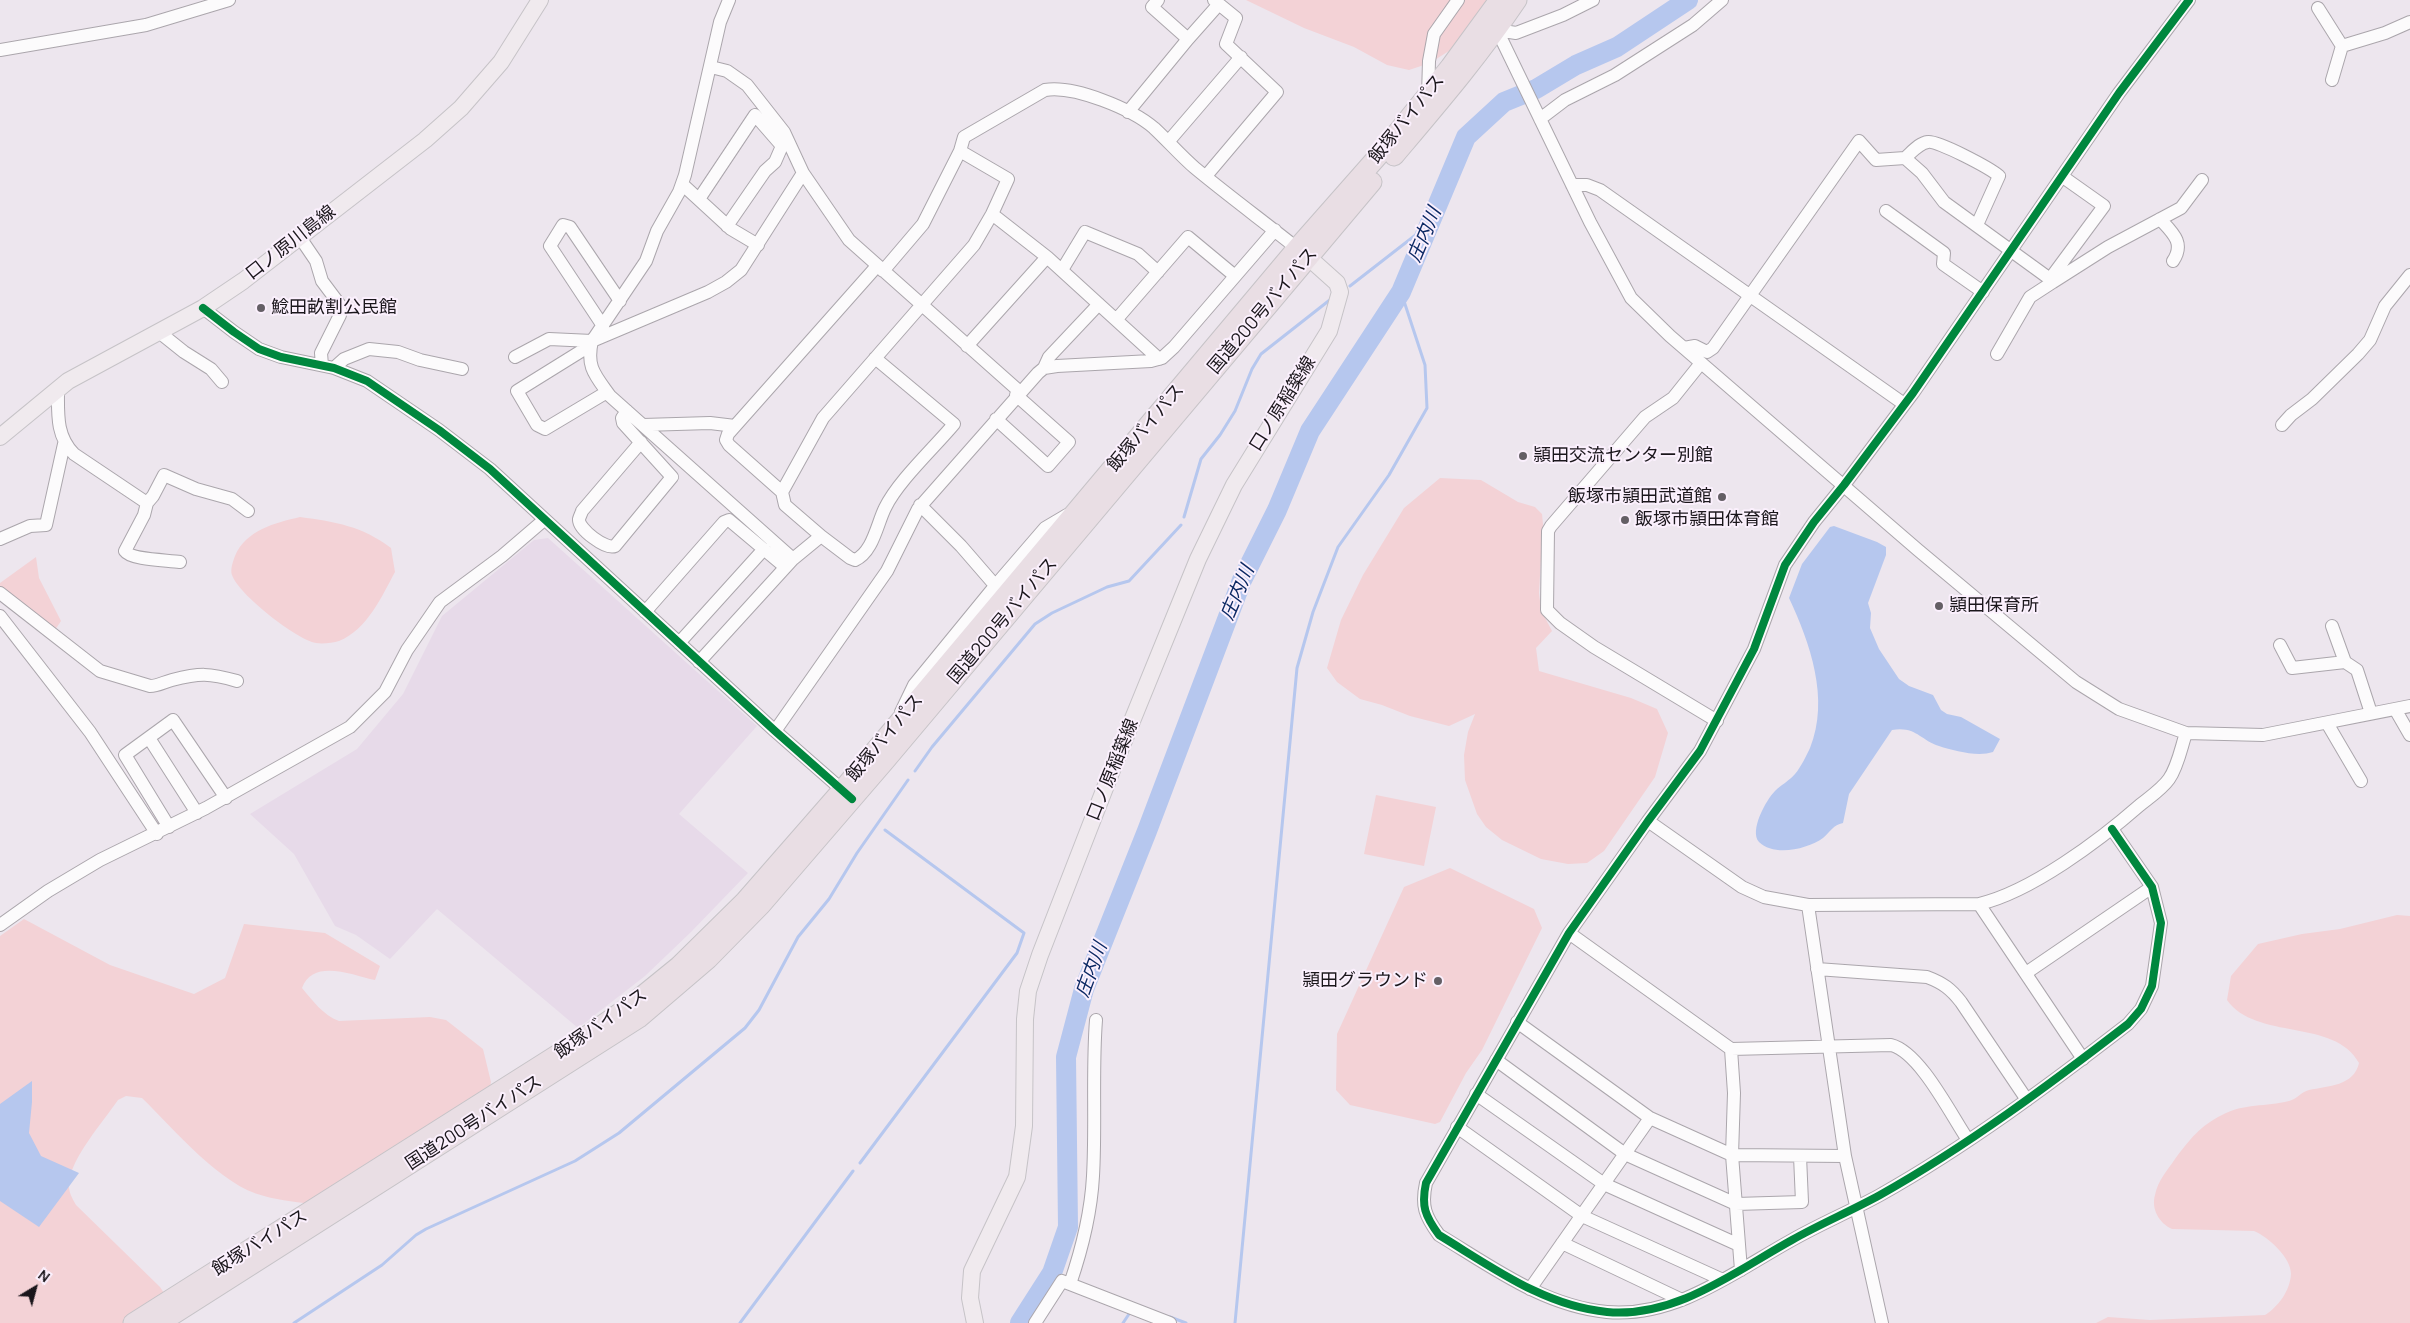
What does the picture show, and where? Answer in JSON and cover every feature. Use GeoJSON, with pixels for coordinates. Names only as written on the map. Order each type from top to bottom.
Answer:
{"type":"FeatureCollection","features":[{"type":"Feature","properties":{"kind":"highway","name":"飯塚バイパス"},"geometry":{"type":"LineString","coordinates":[[133,1323],[585,1037],[632,1005],[706,942],[847,794],[893,730],[1000,591],[1079,507],[1303,253],[1428,95],[1491,26],[1500,0]]}},
{"type":"Feature","properties":{"kind":"highway","name":"国道200号バイパス"},"geometry":{"type":"LineString","coordinates":[[160,1323],[639,1018],[708,959],[761,905],[847,794],[1303,253],[1446,94],[1491,26],[1518,0]]}},
{"type":"Feature","properties":{"kind":"main road","name":"口ノ原川島線"},"geometry":{"type":"LineString","coordinates":[[0,437],[68,381],[203,308],[243,281],[425,140],[462,108],[501,62],[540,0]]}},
{"type":"Feature","properties":{"kind":"main road","name":"口ノ原稲築線"},"geometry":{"type":"LineString","coordinates":[[973,1318],[970,1289],[972,1270],[1017,1177],[1024,1126],[1025,1019],[1028,991],[1040,955],[1198,559],[1234,485],[1330,330],[1340,292],[1337,283],[1303,253]]}},
{"type":"Feature","properties":{"kind":"street"},"geometry":{"type":"LineString","coordinates":[[0,50],[146,24],[229,0]]}},
{"type":"Feature","properties":{"kind":"street"},"geometry":{"type":"LineString","coordinates":[[729,0],[720,22],[711,67],[682,184],[657,231],[646,261],[592,343],[590,363],[595,376],[607,392],[789,563]]}},
{"type":"Feature","properties":{"kind":"street"},"geometry":{"type":"LineString","coordinates":[[1158,0],[1152,7],[1188,39]]}},
{"type":"Feature","properties":{"kind":"street"},"geometry":{"type":"LineString","coordinates":[[1428,95],[1429,61],[1434,34],[1458,0]]}},
{"type":"Feature","properties":{"kind":"street"},"geometry":{"type":"LineString","coordinates":[[1491,26],[1516,33],[1563,15],[1593,0]]}},
{"type":"Feature","properties":{"kind":"street"},"geometry":{"type":"LineString","coordinates":[[1539,117],[1565,100],[1615,75],[1692,25],[1722,0]]}},
{"type":"Feature","properties":{"kind":"street"},"geometry":{"type":"LineString","coordinates":[[2112,829],[2152,887],[2161,923],[2152,986],[2141,1009],[2128,1024],[2027,1100],[1879,1196],[1682,1300],[1671,1305],[1639,1312],[1607,1312],[1554,1301],[1530,1289],[1439,1235],[1428,1220],[1422,1199],[1426,1183],[1569,933],[1700,751],[1754,650],[1785,565],[1814,522],[1904,404],[2013,250],[2119,93],[2189,0]]}},
{"type":"Feature","properties":{"kind":"street"},"geometry":{"type":"LineString","coordinates":[[1128,112],[1217,2],[1236,18],[1226,44],[1278,92],[1206,176]]}},
{"type":"Feature","properties":{"kind":"street"},"geometry":{"type":"LineString","coordinates":[[2318,8],[2342,46],[2332,80]]}},
{"type":"Feature","properties":{"kind":"street"},"geometry":{"type":"LineString","coordinates":[[2342,46],[2385,33],[2410,22]]}},
{"type":"Feature","properties":{"kind":"street"},"geometry":{"type":"LineString","coordinates":[[1491,26],[1632,298],[1649,317],[1701,363],[2076,682],[2119,709],[2186,733],[2263,735],[2410,706]]}},
{"type":"Feature","properties":{"kind":"street"},"geometry":{"type":"LineString","coordinates":[[1168,142],[1241,58]]}},
{"type":"Feature","properties":{"kind":"street"},"geometry":{"type":"LineString","coordinates":[[711,67],[727,70],[747,85],[759,110],[782,146],[775,162],[765,171],[727,226]]}},
{"type":"Feature","properties":{"kind":"street"},"geometry":{"type":"LineString","coordinates":[[875,358],[954,424],[897,490],[886,506],[866,551],[860,558],[855,560],[821,536],[785,505],[782,492],[729,445],[726,440],[736,426],[923,224],[960,151],[964,137],[1045,90],[1077,91],[1138,116],[1206,176],[1303,253]]}},
{"type":"Feature","properties":{"kind":"street"},"geometry":{"type":"LineString","coordinates":[[759,110],[784,132],[803,173],[850,240],[1069,442],[1048,466],[996,419]]}},
{"type":"Feature","properties":{"kind":"street"},"geometry":{"type":"LineString","coordinates":[[699,199],[759,110]]}},
{"type":"Feature","properties":{"kind":"street"},"geometry":{"type":"LineString","coordinates":[[1684,348],[1695,346],[1707,352],[1712,348],[1858,141],[1876,160],[1905,158],[1919,145],[1927,142],[1936,142],[1954,153],[1989,168],[1999,176],[1977,225]]}},
{"type":"Feature","properties":{"kind":"street"},"geometry":{"type":"LineString","coordinates":[[782,492],[823,418],[974,245],[992,214],[1008,179],[960,151]]}},
{"type":"Feature","properties":{"kind":"street"},"geometry":{"type":"LineString","coordinates":[[1905,158],[1912,163],[1944,202],[2013,250],[2052,281]]}},
{"type":"Feature","properties":{"kind":"street"},"geometry":{"type":"LineString","coordinates":[[607,392],[545,429],[537,426],[517,391],[592,343],[708,292],[726,282],[741,270],[803,173]]}},
{"type":"Feature","properties":{"kind":"street"},"geometry":{"type":"LineString","coordinates":[[2052,281],[2104,206],[2063,177]]}},
{"type":"Feature","properties":{"kind":"street"},"geometry":{"type":"LineString","coordinates":[[1998,354],[2030,297],[2052,281],[2108,247],[2181,208],[2202,180]]}},
{"type":"Feature","properties":{"kind":"street"},"geometry":{"type":"LineString","coordinates":[[682,184],[727,226],[758,245]]}},
{"type":"Feature","properties":{"kind":"street"},"geometry":{"type":"LineString","coordinates":[[1572,185],[1587,185],[1600,190],[1904,404]]}},
{"type":"Feature","properties":{"kind":"street"},"geometry":{"type":"LineString","coordinates":[[1886,211],[1944,252],[1943,264],[1983,292]]}},
{"type":"Feature","properties":{"kind":"street"},"geometry":{"type":"LineString","coordinates":[[992,214],[1062,270],[1159,359]]}},
{"type":"Feature","properties":{"kind":"street"},"geometry":{"type":"LineString","coordinates":[[2160,219],[2173,232],[2179,244],[2179,252],[2173,261]]}},
{"type":"Feature","properties":{"kind":"street"},"geometry":{"type":"LineString","coordinates":[[603,326],[550,246],[563,226],[570,228],[620,301]]}},
{"type":"Feature","properties":{"kind":"street"},"geometry":{"type":"LineString","coordinates":[[1044,368],[1159,359],[1168,353],[1275,230]]}},
{"type":"Feature","properties":{"kind":"street"},"geometry":{"type":"LineString","coordinates":[[1062,270],[1085,232],[1138,254],[1158,272]]}},
{"type":"Feature","properties":{"kind":"street"},"geometry":{"type":"LineString","coordinates":[[299,236],[316,261],[322,281],[340,305],[340,315],[321,353],[328,366]]}},
{"type":"Feature","properties":{"kind":"street"},"geometry":{"type":"LineString","coordinates":[[1116,320],[1188,237],[1235,276]]}},
{"type":"Feature","properties":{"kind":"street"},"geometry":{"type":"LineString","coordinates":[[967,346],[1047,257]]}},
{"type":"Feature","properties":{"kind":"street"},"geometry":{"type":"LineString","coordinates":[[2282,426],[2291,415],[2312,399],[2370,340],[2386,306],[2410,275]]}},
{"type":"Feature","properties":{"kind":"street"},"geometry":{"type":"LineString","coordinates":[[775,731],[887,571],[898,552],[909,523],[920,506],[1018,393],[1044,368],[1049,357],[1099,304]]}},
{"type":"Feature","properties":{"kind":"street"},"geometry":{"type":"LineString","coordinates":[[203,308],[259,349],[281,357],[328,366],[367,382],[439,430],[490,469],[678,643],[847,794]]}},
{"type":"Feature","properties":{"kind":"street"},"geometry":{"type":"LineString","coordinates":[[159,332],[184,352],[211,369],[222,382]]}},
{"type":"Feature","properties":{"kind":"street"},"geometry":{"type":"LineString","coordinates":[[515,357],[549,338],[592,343]]}},
{"type":"Feature","properties":{"kind":"street"},"geometry":{"type":"LineString","coordinates":[[328,366],[369,349],[398,352],[420,360],[462,369]]}},
{"type":"Feature","properties":{"kind":"street"},"geometry":{"type":"LineString","coordinates":[[1701,363],[1673,398],[1645,417],[1550,526],[1548,531],[1547,610],[1560,623],[1594,647],[1717,721]]}},
{"type":"Feature","properties":{"kind":"street"},"geometry":{"type":"LineString","coordinates":[[0,539],[30,526],[46,525],[64,444],[58,422],[58,390]]}},
{"type":"Feature","properties":{"kind":"street"},"geometry":{"type":"LineString","coordinates":[[628,411],[622,418],[623,423],[672,477],[615,546],[610,548],[604,546],[581,525],[579,519],[582,511],[641,442]]}},
{"type":"Feature","properties":{"kind":"street"},"geometry":{"type":"LineString","coordinates":[[643,425],[710,423],[736,426]]}},
{"type":"Feature","properties":{"kind":"street"},"geometry":{"type":"LineString","coordinates":[[64,444],[74,454],[147,503]]}},
{"type":"Feature","properties":{"kind":"street"},"geometry":{"type":"LineString","coordinates":[[180,562],[136,557],[128,554],[126,551],[144,515],[147,503],[164,475],[196,489],[232,499],[248,512]]}},
{"type":"Feature","properties":{"kind":"street"},"geometry":{"type":"LineString","coordinates":[[920,506],[961,546],[1000,591]]}},
{"type":"Feature","properties":{"kind":"street"},"geometry":{"type":"LineString","coordinates":[[0,925],[48,891],[100,860],[157,834],[226,798],[350,727],[385,692],[407,650],[440,602],[502,556],[544,520]]}},
{"type":"Feature","properties":{"kind":"street"},"geometry":{"type":"LineString","coordinates":[[645,612],[724,522],[729,520],[764,549],[789,563]]}},
{"type":"Feature","properties":{"kind":"street"},"geometry":{"type":"LineString","coordinates":[[699,662],[789,563],[821,536]]}},
{"type":"Feature","properties":{"kind":"street"},"geometry":{"type":"LineString","coordinates":[[678,643],[764,549]]}},
{"type":"Feature","properties":{"kind":"street"},"geometry":{"type":"LineString","coordinates":[[0,593],[100,671],[150,686],[158,686],[168,681],[202,673],[237,681]]}},
{"type":"Feature","properties":{"kind":"street"},"geometry":{"type":"LineString","coordinates":[[0,616],[90,732],[157,834]]}},
{"type":"Feature","properties":{"kind":"street"},"geometry":{"type":"LineString","coordinates":[[2332,626],[2344,662]]}},
{"type":"Feature","properties":{"kind":"street"},"geometry":{"type":"LineString","coordinates":[[2280,645],[2292,668],[2344,662],[2357,670],[2371,713]]}},
{"type":"Feature","properties":{"kind":"street"},"geometry":{"type":"LineString","coordinates":[[2395,709],[2410,735]]}},
{"type":"Feature","properties":{"kind":"street"},"geometry":{"type":"LineString","coordinates":[[169,828],[125,755],[174,720],[226,798]]}},
{"type":"Feature","properties":{"kind":"street"},"geometry":{"type":"LineString","coordinates":[[2327,723],[2361,781]]}},
{"type":"Feature","properties":{"kind":"street"},"geometry":{"type":"LineString","coordinates":[[1648,821],[1742,887],[1764,897],[1808,905],[1979,904],[1998,900],[2019,890],[2112,829],[2168,779],[2177,763],[2186,733]]}},
{"type":"Feature","properties":{"kind":"street"},"geometry":{"type":"LineString","coordinates":[[149,738],[196,813]]}},
{"type":"Feature","properties":{"kind":"street"},"geometry":{"type":"LineString","coordinates":[[2026,973],[2152,887]]}},
{"type":"Feature","properties":{"kind":"street"},"geometry":{"type":"LineString","coordinates":[[1979,904],[2083,1059]]}},
{"type":"Feature","properties":{"kind":"street"},"geometry":{"type":"LineString","coordinates":[[1808,905],[1845,1156],[1882,1323]]}},
{"type":"Feature","properties":{"kind":"street"},"geometry":{"type":"LineString","coordinates":[[1569,933],[1731,1049],[1891,1045],[1905,1051],[1920,1066],[1968,1140]]}},
{"type":"Feature","properties":{"kind":"street"},"geometry":{"type":"LineString","coordinates":[[1817,969],[1927,977],[1941,982],[1961,1002],[2027,1100]]}},
{"type":"Feature","properties":{"kind":"street"},"geometry":{"type":"LineString","coordinates":[[1070,1284],[1088,1224],[1094,1176],[1093,1054],[1096,1020]]}},
{"type":"Feature","properties":{"kind":"street"},"geometry":{"type":"LineString","coordinates":[[1517,1022],[1650,1118],[1732,1155],[1845,1156]]}},
{"type":"Feature","properties":{"kind":"street"},"geometry":{"type":"LineString","coordinates":[[1731,1049],[1734,1093],[1732,1155],[1741,1270]]}},
{"type":"Feature","properties":{"kind":"street"},"geometry":{"type":"LineString","coordinates":[[1496,1060],[1625,1154],[1736,1204],[1802,1202],[1800,1156]]}},
{"type":"Feature","properties":{"kind":"street"},"geometry":{"type":"LineString","coordinates":[[1476,1094],[1604,1184],[1739,1245]]}},
{"type":"Feature","properties":{"kind":"street"},"geometry":{"type":"LineString","coordinates":[[1530,1289],[1650,1118]]}},
{"type":"Feature","properties":{"kind":"street"},"geometry":{"type":"LineString","coordinates":[[1457,1127],[1582,1216],[1723,1280]]}},
{"type":"Feature","properties":{"kind":"street"},"geometry":{"type":"LineString","coordinates":[[1562,1243],[1682,1300]]}},
{"type":"Feature","properties":{"kind":"street"},"geometry":{"type":"LineString","coordinates":[[1035,1323],[1062,1281],[1170,1323]]}},
{"type":"Feature","properties":{"kind":"shaded area"},"geometry":{"type":"Polygon","coordinates":[[[1246,0],[1495,0],[1452,49],[1430,63],[1409,70],[1387,65],[1354,47],[1304,28],[1246,0]]]}},
{"type":"Feature","properties":{"kind":"shaded area"},"geometry":{"type":"Polygon","coordinates":[[[1440,478],[1481,480],[1518,502],[1535,507],[1542,514],[1539,593],[1541,610],[1552,631],[1536,648],[1539,671],[1631,698],[1657,709],[1668,733],[1655,777],[1604,851],[1587,863],[1568,864],[1541,859],[1502,840],[1486,827],[1477,814],[1465,780],[1464,755],[1468,732],[1475,714],[1449,726],[1410,716],[1360,699],[1337,682],[1327,668],[1341,620],[1363,575],[1404,508],[1440,478]]]}},
{"type":"Feature","properties":{"kind":"shaded area"},"geometry":{"type":"Polygon","coordinates":[[[300,517],[348,526],[370,535],[391,548],[395,572],[385,591],[366,621],[349,636],[339,641],[316,643],[296,634],[256,604],[245,593],[231,573],[235,556],[246,540],[271,525],[300,517]]]}},
{"type":"Feature","properties":{"kind":"shaded area"},"geometry":{"type":"Polygon","coordinates":[[[548,538],[757,726],[679,814],[748,873],[645,976],[578,1028],[437,909],[390,959],[356,935],[335,926],[294,854],[250,814],[357,749],[403,694],[442,616],[534,540],[548,538]]]}},
{"type":"Feature","properties":{"kind":"shaded area"},"geometry":{"type":"Polygon","coordinates":[[[36,557],[39,578],[61,621],[55,630],[0,587],[0,583],[36,557]]]}},
{"type":"Feature","properties":{"kind":"shaded area"},"geometry":{"type":"Polygon","coordinates":[[[1376,795],[1436,807],[1424,866],[1364,854],[1376,795]]]}},
{"type":"Feature","properties":{"kind":"shaded area","name":"頴田グラウンド"},"geometry":{"type":"Polygon","coordinates":[[[1450,868],[1534,909],[1542,928],[1482,1050],[1466,1073],[1440,1122],[1435,1124],[1350,1105],[1336,1090],[1337,1034],[1404,887],[1450,868]]]}},
{"type":"Feature","properties":{"kind":"shaded area"},"geometry":{"type":"Polygon","coordinates":[[[2397,915],[2410,916],[2410,1323],[2096,1323],[2108,1317],[2150,1320],[2265,1315],[2282,1298],[2286,1292],[2291,1274],[2287,1261],[2278,1248],[2254,1231],[2172,1229],[2163,1223],[2157,1215],[2154,1205],[2156,1190],[2163,1176],[2186,1145],[2201,1128],[2214,1119],[2230,1111],[2292,1100],[2306,1091],[2346,1081],[2356,1071],[2359,1063],[2348,1049],[2332,1040],[2256,1021],[2240,1013],[2227,1000],[2231,976],[2258,944],[2302,934],[2340,929],[2397,915]]]}},
{"type":"Feature","properties":{"kind":"shaded area"},"geometry":{"type":"Polygon","coordinates":[[[24,919],[110,965],[194,994],[225,978],[244,924],[325,933],[380,966],[375,980],[345,972],[324,971],[315,973],[307,979],[302,988],[319,1007],[339,1021],[430,1017],[446,1020],[483,1049],[491,1082],[487,1101],[317,1205],[264,1196],[231,1181],[199,1155],[142,1098],[126,1096],[118,1100],[81,1152],[71,1173],[69,1189],[76,1205],[160,1287],[170,1302],[135,1323],[0,1323],[0,936],[24,919]]]}},
{"type":"Feature","properties":{"kind":"water"},"geometry":{"type":"Polygon","coordinates":[[[1834,526],[1886,547],[1886,555],[1868,603],[1871,613],[1870,628],[1879,649],[1899,679],[1909,686],[1933,695],[1941,710],[1947,714],[1961,717],[2000,739],[1993,752],[1973,754],[1939,746],[1907,730],[1892,730],[1849,794],[1843,823],[1834,827],[1817,842],[1809,845],[1791,850],[1773,849],[1765,847],[1759,842],[1756,837],[1757,823],[1771,795],[1793,776],[1803,761],[1810,748],[1816,729],[1818,710],[1815,671],[1804,634],[1789,598],[1802,564],[1830,527],[1834,526]]]}},
{"type":"Feature","properties":{"kind":"water"},"geometry":{"type":"Polygon","coordinates":[[[32,1081],[29,1133],[41,1156],[79,1173],[39,1227],[0,1201],[0,1104],[32,1081]]]}},
{"type":"Feature","properties":{"kind":"waterway","name":"庄内川"},"geometry":{"type":"LineString","coordinates":[[1020,1323],[1052,1273],[1068,1227],[1066,1057],[1084,989],[1147,831],[1242,580],[1277,510],[1310,431],[1401,292],[1466,137],[1504,102],[1536,89],[1576,65],[1617,47],[1688,0]]}},
{"type":"Feature","properties":{"kind":"waterway"},"geometry":{"type":"LineString","coordinates":[[1350,286],[1431,223]]}},
{"type":"Feature","properties":{"kind":"waterway"},"geometry":{"type":"LineString","coordinates":[[1235,1323],[1297,668],[1313,612],[1338,547],[1389,475],[1427,408],[1425,365],[1401,292]]}},
{"type":"Feature","properties":{"kind":"waterway"},"geometry":{"type":"LineString","coordinates":[[1184,517],[1201,459],[1220,435],[1235,411],[1252,369],[1261,354],[1331,299]]}},
{"type":"Feature","properties":{"kind":"waterway"},"geometry":{"type":"LineString","coordinates":[[915,771],[932,747],[1035,624],[1052,613],[1107,587],[1129,581],[1181,525]]}},
{"type":"Feature","properties":{"kind":"waterway"},"geometry":{"type":"LineString","coordinates":[[294,1323],[382,1265],[416,1235],[426,1229],[575,1161],[619,1133],[745,1028],[759,1010],[798,937],[829,899],[857,853],[908,780]]}},
{"type":"Feature","properties":{"kind":"waterway"},"geometry":{"type":"LineString","coordinates":[[860,1163],[1017,953],[1024,933],[885,830]]}},
{"type":"Feature","properties":{"kind":"waterway"},"geometry":{"type":"LineString","coordinates":[[740,1323],[853,1171]]}},
{"type":"Feature","properties":{"kind":"waterway"},"geometry":{"type":"LineString","coordinates":[[1123,1323],[1131,1311]]}},
{"type":"Feature","properties":{"kind":"waterway"},"geometry":{"type":"LineString","coordinates":[[1170,1317],[1186,1323]]}},
{"type":"Feature","properties":{"kind":"cycle path"},"geometry":{"type":"LineString","coordinates":[[2112,829],[2152,887],[2161,923],[2152,986],[2141,1009],[2128,1024],[2007,1114],[1944,1156],[1880,1195],[1803,1234],[1704,1290],[1657,1308],[1632,1312],[1607,1312],[1584,1308],[1540,1293],[1499,1272],[1439,1235],[1430,1222],[1424,1205],[1426,1183],[1569,933],[1700,751],[1754,649],[1785,565],[1814,522],[1913,393],[2119,93],[2189,0]]}},
{"type":"Feature","properties":{"kind":"cycle path"},"geometry":{"type":"LineString","coordinates":[[203,308],[259,349],[281,357],[334,368],[367,381],[439,430],[490,469],[775,731],[852,799]]}},
{"type":"Feature","properties":{"kind":"place","name":"鯰田畝割公民館"},"geometry":{"type":"Point","coordinates":[261,308]}},
{"type":"Feature","properties":{"kind":"place","name":"頴田交流センター別館"},"geometry":{"type":"Point","coordinates":[1523,456]}},
{"type":"Feature","properties":{"kind":"place","name":"飯塚市頴田武道館"},"geometry":{"type":"Point","coordinates":[1722,497]}},
{"type":"Feature","properties":{"kind":"place","name":"飯塚市頴田体育館"},"geometry":{"type":"Point","coordinates":[1625,520]}},
{"type":"Feature","properties":{"kind":"place","name":"頴田保育所"},"geometry":{"type":"Point","coordinates":[1939,606]}},
{"type":"Feature","properties":{"kind":"place","name":"頴田グラウンド"},"geometry":{"type":"Point","coordinates":[1438,981]}}]}
